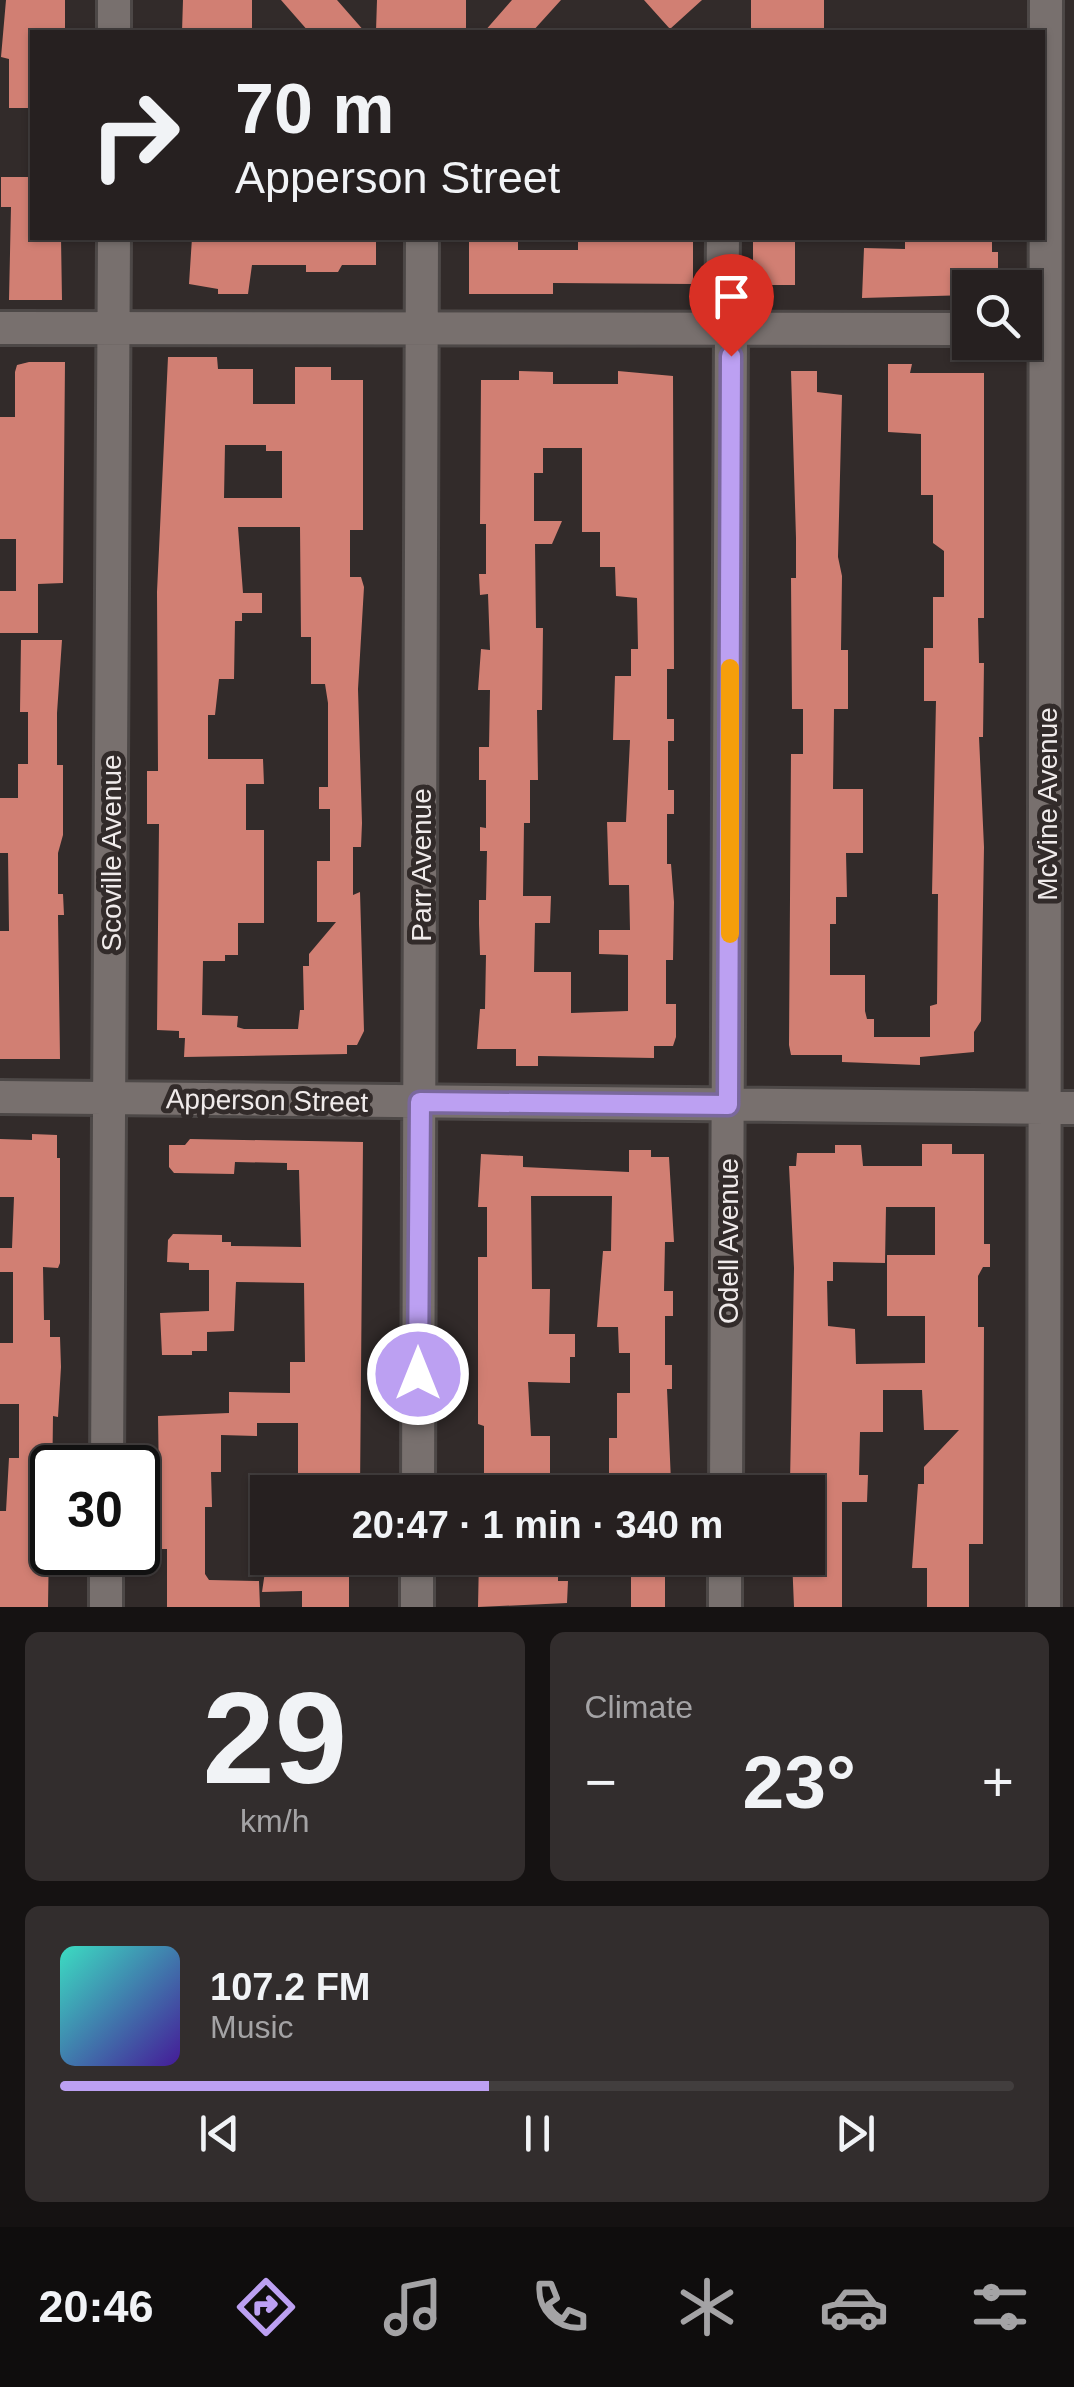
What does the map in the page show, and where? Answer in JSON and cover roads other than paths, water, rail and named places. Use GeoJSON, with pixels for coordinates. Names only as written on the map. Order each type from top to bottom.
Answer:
{"type":"FeatureCollection","features":[{"type":"Feature","properties":{"kind":"street"},"geometry":{"type":"LineString","coordinates":[[114,0],[114,30]]}},
{"type":"Feature","properties":{"kind":"street","name":"McVine Avenue"},"geometry":{"type":"LineString","coordinates":[[1044,1607],[1061,1108],[1046,0]]}},
{"type":"Feature","properties":{"kind":"street","name":"Scoville Avenue"},"geometry":{"type":"LineString","coordinates":[[106,1445],[114,240]]}},
{"type":"Feature","properties":{"kind":"street","name":"Parr Avenue"},"geometry":{"type":"LineString","coordinates":[[418,1475],[422,240]]}},
{"type":"Feature","properties":{"kind":"street","name":"Odell Avenue"},"geometry":{"type":"LineString","coordinates":[[722,240],[726,330],[726,1475]]}},
{"type":"Feature","properties":{"kind":"street"},"geometry":{"type":"LineString","coordinates":[[0,328],[952,329]]}},
{"type":"Feature","properties":{"kind":"street","name":"Apperson Street"},"geometry":{"type":"LineString","coordinates":[[0,1097],[1061,1108]]}},
{"type":"Feature","properties":{"kind":"street"},"geometry":{"type":"LineString","coordinates":[[106,1575],[106,1607]]}},
{"type":"Feature","properties":{"kind":"street"},"geometry":{"type":"LineString","coordinates":[[417,1575],[417,1607]]}},
{"type":"Feature","properties":{"kind":"street"},"geometry":{"type":"LineString","coordinates":[[725,1575],[725,1607]]}}]}
